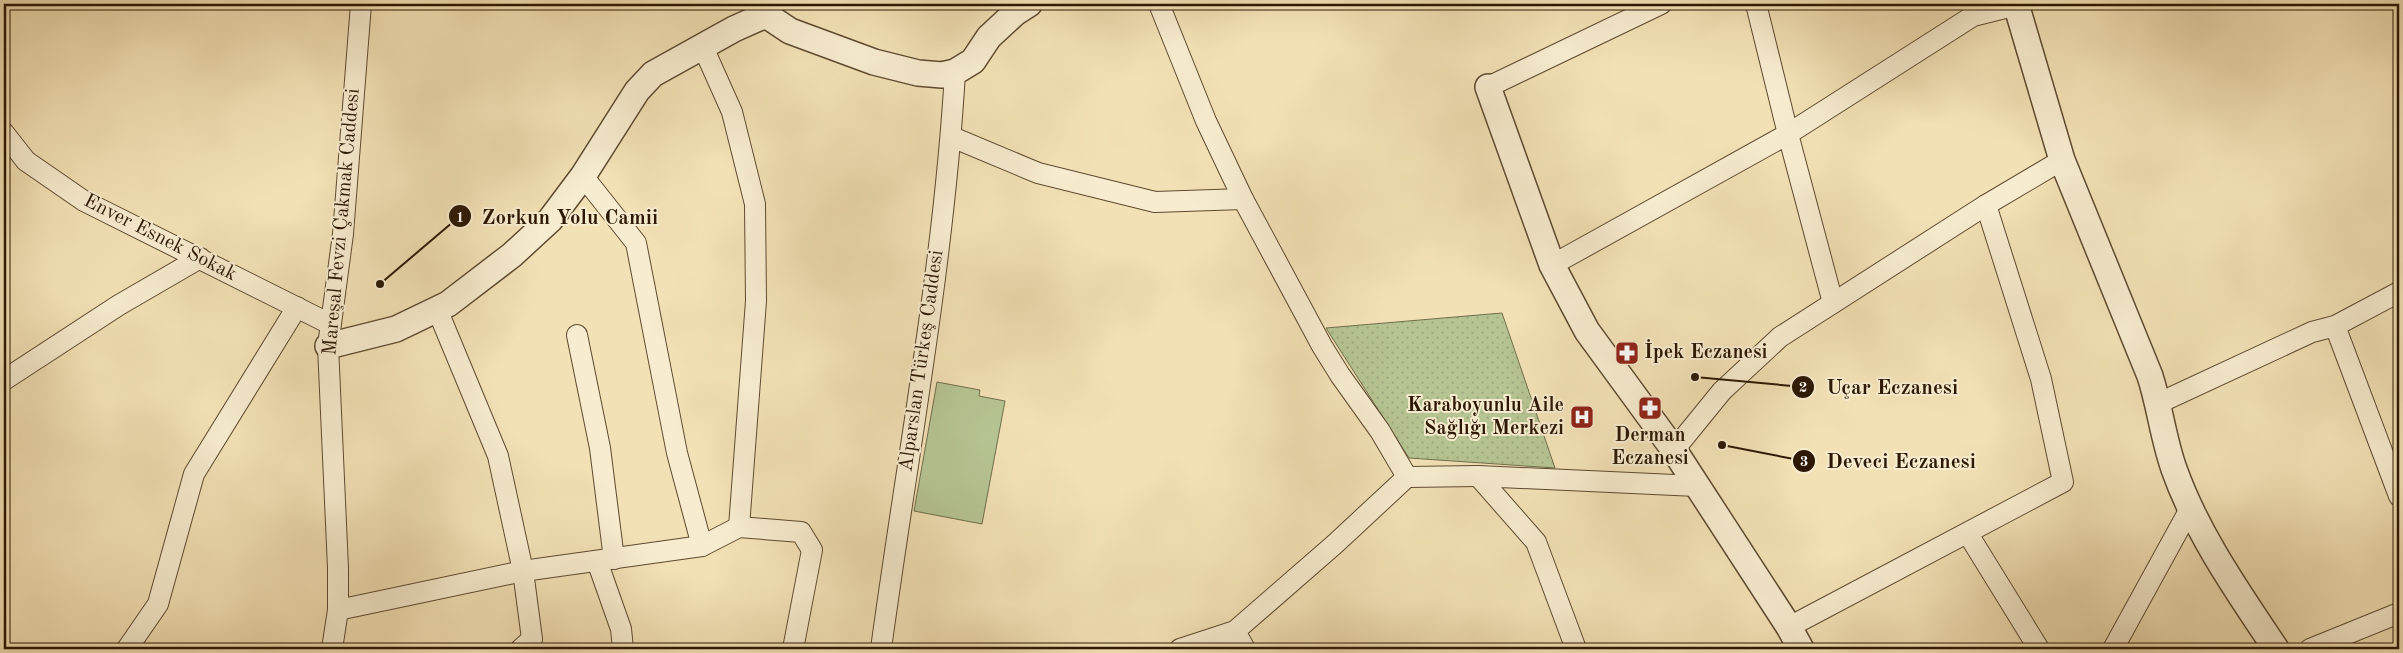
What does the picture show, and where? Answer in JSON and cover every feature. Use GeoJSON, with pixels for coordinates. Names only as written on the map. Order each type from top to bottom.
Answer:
{"type":"FeatureCollection","features":[{"type":"Feature","properties":{"kind":"street","name":"Mareşal Fevzi Çakmak Caddesi"},"geometry":{"type":"LineString","coordinates":[[332,649],[338,610],[329,335],[343,234],[361,4]]}},
{"type":"Feature","properties":{"kind":"street"},"geometry":{"type":"LineString","coordinates":[[329,335],[396,328],[448,304],[512,255],[550,220],[583,176],[637,91],[653,74],[761,17],[768,10],[790,31],[874,62],[918,73],[942,75],[955,72],[973,61],[989,38],[1015,13],[1029,4]]}},
{"type":"Feature","properties":{"kind":"street"},"geometry":{"type":"LineString","coordinates":[[1159,4],[1206,121],[1243,199],[1318,339],[1340,375],[1380,431],[1407,477]]}},
{"type":"Feature","properties":{"kind":"street"},"geometry":{"type":"LineString","coordinates":[[1661,4],[1488,87],[1552,265],[1587,332],[1674,450],[1789,627],[1801,649]]}},
{"type":"Feature","properties":{"kind":"street"},"geometry":{"type":"LineString","coordinates":[[1756,4],[1833,303]]}},
{"type":"Feature","properties":{"kind":"street"},"geometry":{"type":"LineString","coordinates":[[1552,265],[1788,134],[1973,16],[2016,4],[2062,160],[2150,376],[2159,403],[2162,427],[2174,470],[2224,572],[2276,649]]}},
{"type":"Feature","properties":{"kind":"street"},"geometry":{"type":"LineString","coordinates":[[703,47],[732,112],[755,204],[756,301],[739,527]]}},
{"type":"Feature","properties":{"kind":"street","name":"Alparslan Türkeş Caddesi"},"geometry":{"type":"LineString","coordinates":[[882,649],[952,137],[955,72]]}},
{"type":"Feature","properties":{"kind":"street","name":"Enver Esnek Sokak"},"geometry":{"type":"LineString","coordinates":[[4,133],[26,161],[60,186],[116,219],[200,258],[297,307],[329,335]]}},
{"type":"Feature","properties":{"kind":"street"},"geometry":{"type":"LineString","coordinates":[[952,137],[1038,173],[1154,202],[1243,199]]}},
{"type":"Feature","properties":{"kind":"street"},"geometry":{"type":"LineString","coordinates":[[1674,450],[1722,391],[1780,336],[1986,205],[2062,160]]}},
{"type":"Feature","properties":{"kind":"street"},"geometry":{"type":"LineString","coordinates":[[583,176],[636,243],[677,453],[702,546]]}},
{"type":"Feature","properties":{"kind":"street"},"geometry":{"type":"LineString","coordinates":[[1789,627],[1968,534],[2063,482],[2041,378],[1986,205]]}},
{"type":"Feature","properties":{"kind":"street"},"geometry":{"type":"LineString","coordinates":[[4,380],[119,305],[200,258]]}},
{"type":"Feature","properties":{"kind":"street"},"geometry":{"type":"LineString","coordinates":[[2159,403],[2312,332],[2335,326],[2398,296]]}},
{"type":"Feature","properties":{"kind":"street"},"geometry":{"type":"LineString","coordinates":[[127,649],[158,604],[194,474],[297,307]]}},
{"type":"Feature","properties":{"kind":"street"},"geometry":{"type":"LineString","coordinates":[[437,309],[498,456],[523,571],[532,639],[521,649]]}},
{"type":"Feature","properties":{"kind":"street"},"geometry":{"type":"LineString","coordinates":[[2335,326],[2399,496]]}},
{"type":"Feature","properties":{"kind":"street"},"geometry":{"type":"LineString","coordinates":[[577,335],[600,448],[606,560],[621,628],[623,649]]}},
{"type":"Feature","properties":{"kind":"street"},"geometry":{"type":"LineString","coordinates":[[1478,476],[1536,542],[1576,649]]}},
{"type":"Feature","properties":{"kind":"street"},"geometry":{"type":"LineString","coordinates":[[1180,649],[1235,631],[1335,544],[1407,477],[1478,476],[1696,486]]}},
{"type":"Feature","properties":{"kind":"street"},"geometry":{"type":"LineString","coordinates":[[2113,649],[2191,507]]}},
{"type":"Feature","properties":{"kind":"street"},"geometry":{"type":"LineString","coordinates":[[338,610],[523,571],[702,546],[739,527],[801,532],[812,550],[793,649]]}},
{"type":"Feature","properties":{"kind":"street"},"geometry":{"type":"LineString","coordinates":[[1968,534],[2039,649]]}},
{"type":"Feature","properties":{"kind":"street"},"geometry":{"type":"LineString","coordinates":[[2310,649],[2399,613]]}},
{"type":"Feature","properties":{"kind":"street"},"geometry":{"type":"LineString","coordinates":[[1235,631],[1245,649]]}},
{"type":"Feature","properties":{"kind":"green space"},"geometry":{"type":"Polygon","coordinates":[[[1502,313],[1555,468],[1409,458],[1326,328],[1502,313]]]}},
{"type":"Feature","properties":{"kind":"green space"},"geometry":{"type":"Polygon","coordinates":[[[937,382],[980,390],[979,396],[1005,401],[982,524],[914,511],[937,382]]]}},
{"type":"Feature","properties":{"kind":"place","name":"Zorkun Yolu Camii"},"geometry":{"type":"Point","coordinates":[380,284]}},
{"type":"Feature","properties":{"kind":"place","name":"İpek Eczanesi"},"geometry":{"type":"Point","coordinates":[1627,353]}},
{"type":"Feature","properties":{"kind":"place","name":"Uçar Eczanesi"},"geometry":{"type":"Point","coordinates":[1695,377]}},
{"type":"Feature","properties":{"kind":"place","name":"Derman Eczanesi"},"geometry":{"type":"Point","coordinates":[1650,408]}},
{"type":"Feature","properties":{"kind":"place","name":"Karaboyunlu Aile Sağlığı Merkezi"},"geometry":{"type":"Point","coordinates":[1582,417]}},
{"type":"Feature","properties":{"kind":"place","name":"Deveci Eczanesi"},"geometry":{"type":"Point","coordinates":[1722,445]}}]}
